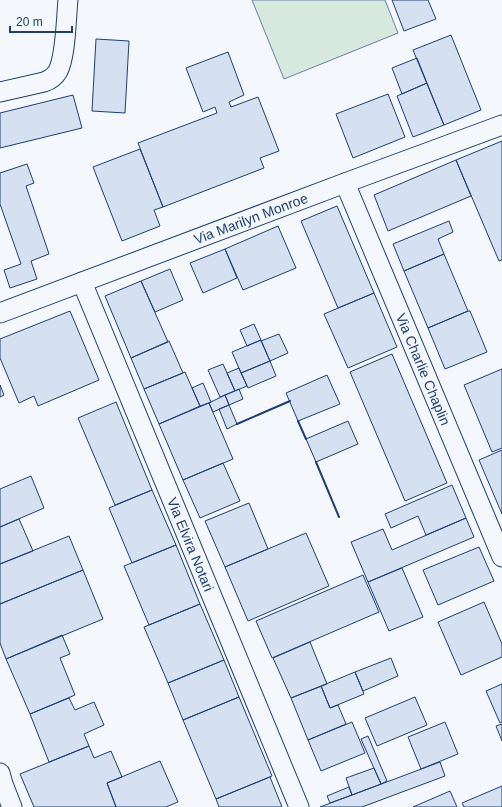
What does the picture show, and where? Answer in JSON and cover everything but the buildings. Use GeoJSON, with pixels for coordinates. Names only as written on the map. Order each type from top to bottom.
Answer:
{"type":"FeatureCollection","features":[{"type":"Feature","properties":{"kind":"street"},"geometry":{"type":"LineString","coordinates":[[0,92],[50,80],[58,71],[63,54],[68,0]]}},
{"type":"Feature","properties":{"kind":"street","name":"Via Marilyn Monroe"},"geometry":{"type":"LineString","coordinates":[[0,313],[344,182],[502,125]]}},
{"type":"Feature","properties":{"kind":"street","name":"Via Charlie Chaplin"},"geometry":{"type":"LineString","coordinates":[[344,182],[502,557]]}},
{"type":"Feature","properties":{"kind":"street","name":"Via Elvira Notari"},"geometry":{"type":"LineString","coordinates":[[82,282],[299,807]]}},
{"type":"Feature","properties":{"kind":"street"},"geometry":{"type":"LineString","coordinates":[[0,773],[12,807]]}},
{"type":"Feature","properties":{"kind":"shaded area"},"geometry":{"type":"Polygon","coordinates":[[[252,0],[385,0],[398,33],[284,79],[252,0]]]}},
{"type":"Feature","properties":{"kind":"wall"},"geometry":{"type":"LineString","coordinates":[[237,424],[290,401]]}},
{"type":"Feature","properties":{"kind":"wall"},"geometry":{"type":"LineString","coordinates":[[298,421],[306,439]]}},
{"type":"Feature","properties":{"kind":"wall"},"geometry":{"type":"LineString","coordinates":[[316,462],[339,517]]}}]}
